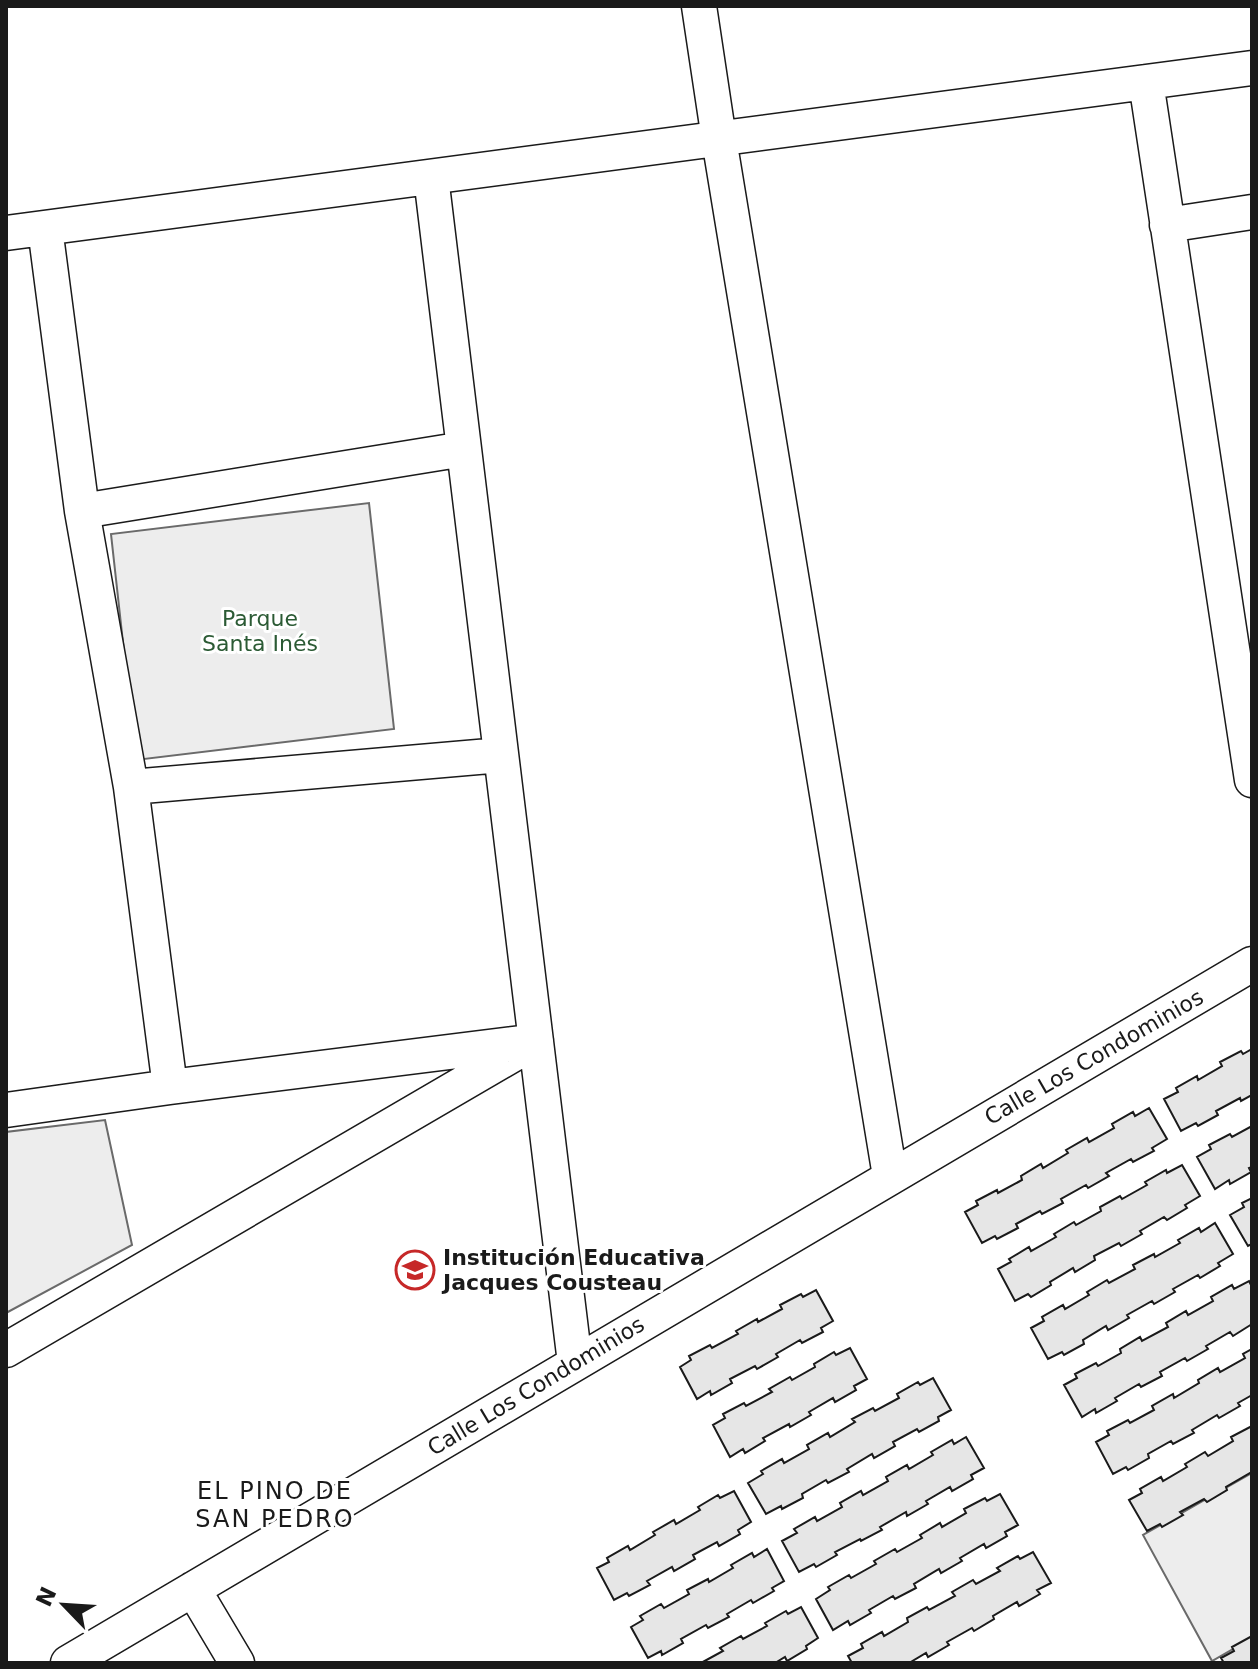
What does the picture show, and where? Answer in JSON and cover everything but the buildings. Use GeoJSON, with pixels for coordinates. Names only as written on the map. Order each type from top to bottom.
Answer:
{"type":"FeatureCollection","features":[{"type":"Feature","properties":{"kind":"street"},"geometry":{"type":"LineString","coordinates":[[699,6],[890,1176]]}},
{"type":"Feature","properties":{"kind":"street"},"geometry":{"type":"LineString","coordinates":[[6,233],[1252,68]]}},
{"type":"Feature","properties":{"kind":"street"},"geometry":{"type":"LineString","coordinates":[[1146,82],[1252,780]]}},
{"type":"Feature","properties":{"kind":"street"},"geometry":{"type":"LineString","coordinates":[[431,177],[575,1363]]}},
{"type":"Feature","properties":{"kind":"street"},"geometry":{"type":"LineString","coordinates":[[1167,225],[1252,212]]}},
{"type":"Feature","properties":{"kind":"street"},"geometry":{"type":"LineString","coordinates":[[45,228],[82,511],[131,787],[170,1087]]}},
{"type":"Feature","properties":{"kind":"street"},"geometry":{"type":"LineString","coordinates":[[82,511],[464,449]]}},
{"type":"Feature","properties":{"kind":"street"},"geometry":{"type":"LineString","coordinates":[[131,787],[501,755]]}},
{"type":"Feature","properties":{"kind":"street","name":"Calle Los Condominios"},"geometry":{"type":"LineString","coordinates":[[68,1663],[1252,964]]}},
{"type":"Feature","properties":{"kind":"street"},"geometry":{"type":"LineString","coordinates":[[6,1110],[536,1041]]}},
{"type":"Feature","properties":{"kind":"street"},"geometry":{"type":"LineString","coordinates":[[6,1350],[536,1041]]}},
{"type":"Feature","properties":{"kind":"street"},"geometry":{"type":"LineString","coordinates":[[193,1589],[237,1663]]}},
{"type":"Feature","properties":{"kind":"shaded area","name":"Parque Santa Inés"},"geometry":{"type":"Polygon","coordinates":[[[369,503],[394,729],[136,760],[111,534],[369,503]]]}},
{"type":"Feature","properties":{"kind":"shaded area"},"geometry":{"type":"Polygon","coordinates":[[[105,1120],[132,1245],[6,1313],[6,1132],[105,1120]]]}},
{"type":"Feature","properties":{"kind":"shaded area"},"geometry":{"type":"Polygon","coordinates":[[[1252,1473],[1252,1638],[1212,1661],[1143,1535],[1252,1473]]]}},
{"type":"Feature","properties":{"kind":"place","name":"Institución Educativa Jacques Cousteau"},"geometry":{"type":"Point","coordinates":[415,1270]}},
{"type":"Feature","properties":{"kind":"district","name":"EL PINO DE SAN PEDRO"},"geometry":{"type":"Point","coordinates":[275,1505]}}]}
